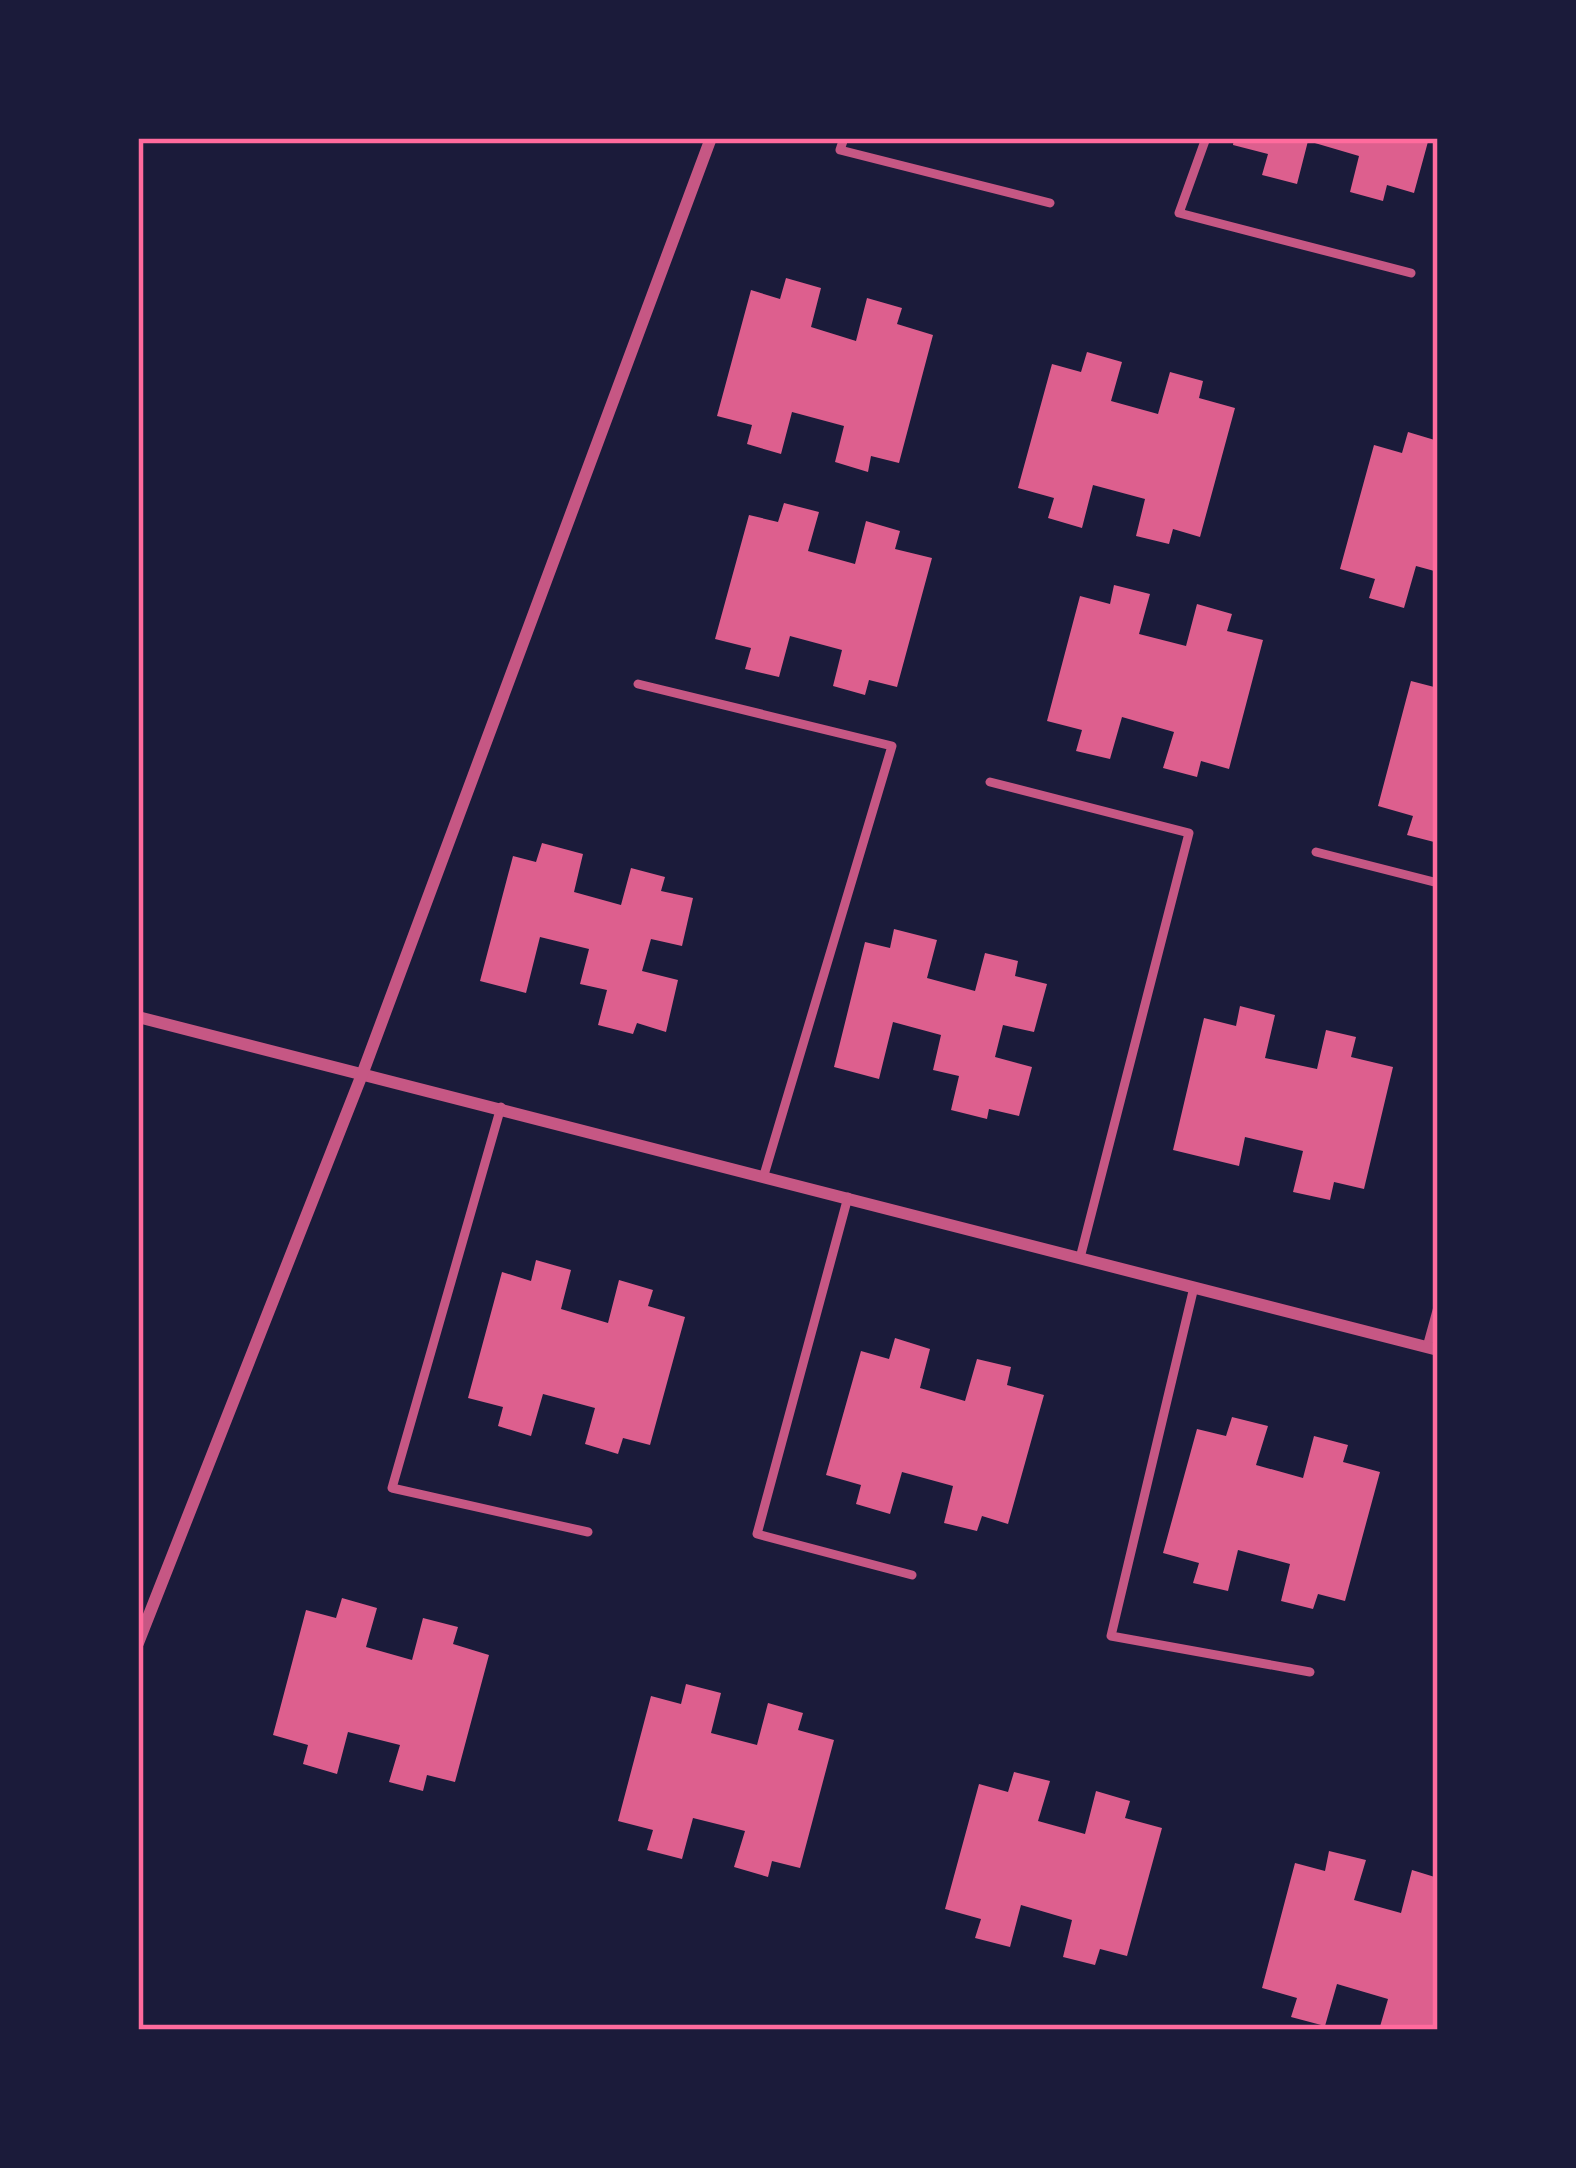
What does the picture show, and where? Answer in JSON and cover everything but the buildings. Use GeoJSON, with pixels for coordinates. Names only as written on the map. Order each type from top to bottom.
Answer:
{"type":"FeatureCollection","features":[{"type":"Feature","properties":{"kind":"street"},"geometry":{"type":"LineString","coordinates":[[138,1643],[363,1072],[711,138]]}},
{"type":"Feature","properties":{"kind":"street"},"geometry":{"type":"LineString","coordinates":[[138,1017],[1432,1348]]}},
{"type":"Feature","properties":{"kind":"lane"},"geometry":{"type":"LineString","coordinates":[[844,138],[840,151],[1050,202]]}},
{"type":"Feature","properties":{"kind":"lane"},"geometry":{"type":"LineString","coordinates":[[1206,138],[1179,213],[1411,274]]}},
{"type":"Feature","properties":{"kind":"lane"},"geometry":{"type":"LineString","coordinates":[[638,684],[892,746],[764,1175]]}},
{"type":"Feature","properties":{"kind":"lane"},"geometry":{"type":"LineString","coordinates":[[990,782],[1189,833],[1080,1258]]}},
{"type":"Feature","properties":{"kind":"lane"},"geometry":{"type":"LineString","coordinates":[[1316,852],[1438,883]]}},
{"type":"Feature","properties":{"kind":"lane"},"geometry":{"type":"LineString","coordinates":[[501,1107],[392,1488],[588,1532]]}},
{"type":"Feature","properties":{"kind":"lane"},"geometry":{"type":"LineString","coordinates":[[848,1197],[757,1534],[912,1575]]}},
{"type":"Feature","properties":{"kind":"lane"},"geometry":{"type":"LineString","coordinates":[[1194,1287],[1111,1636],[1310,1672]]}},
{"type":"Feature","properties":{"kind":"lane"},"geometry":{"type":"LineString","coordinates":[[1432,1348],[1438,1307]]}}]}
